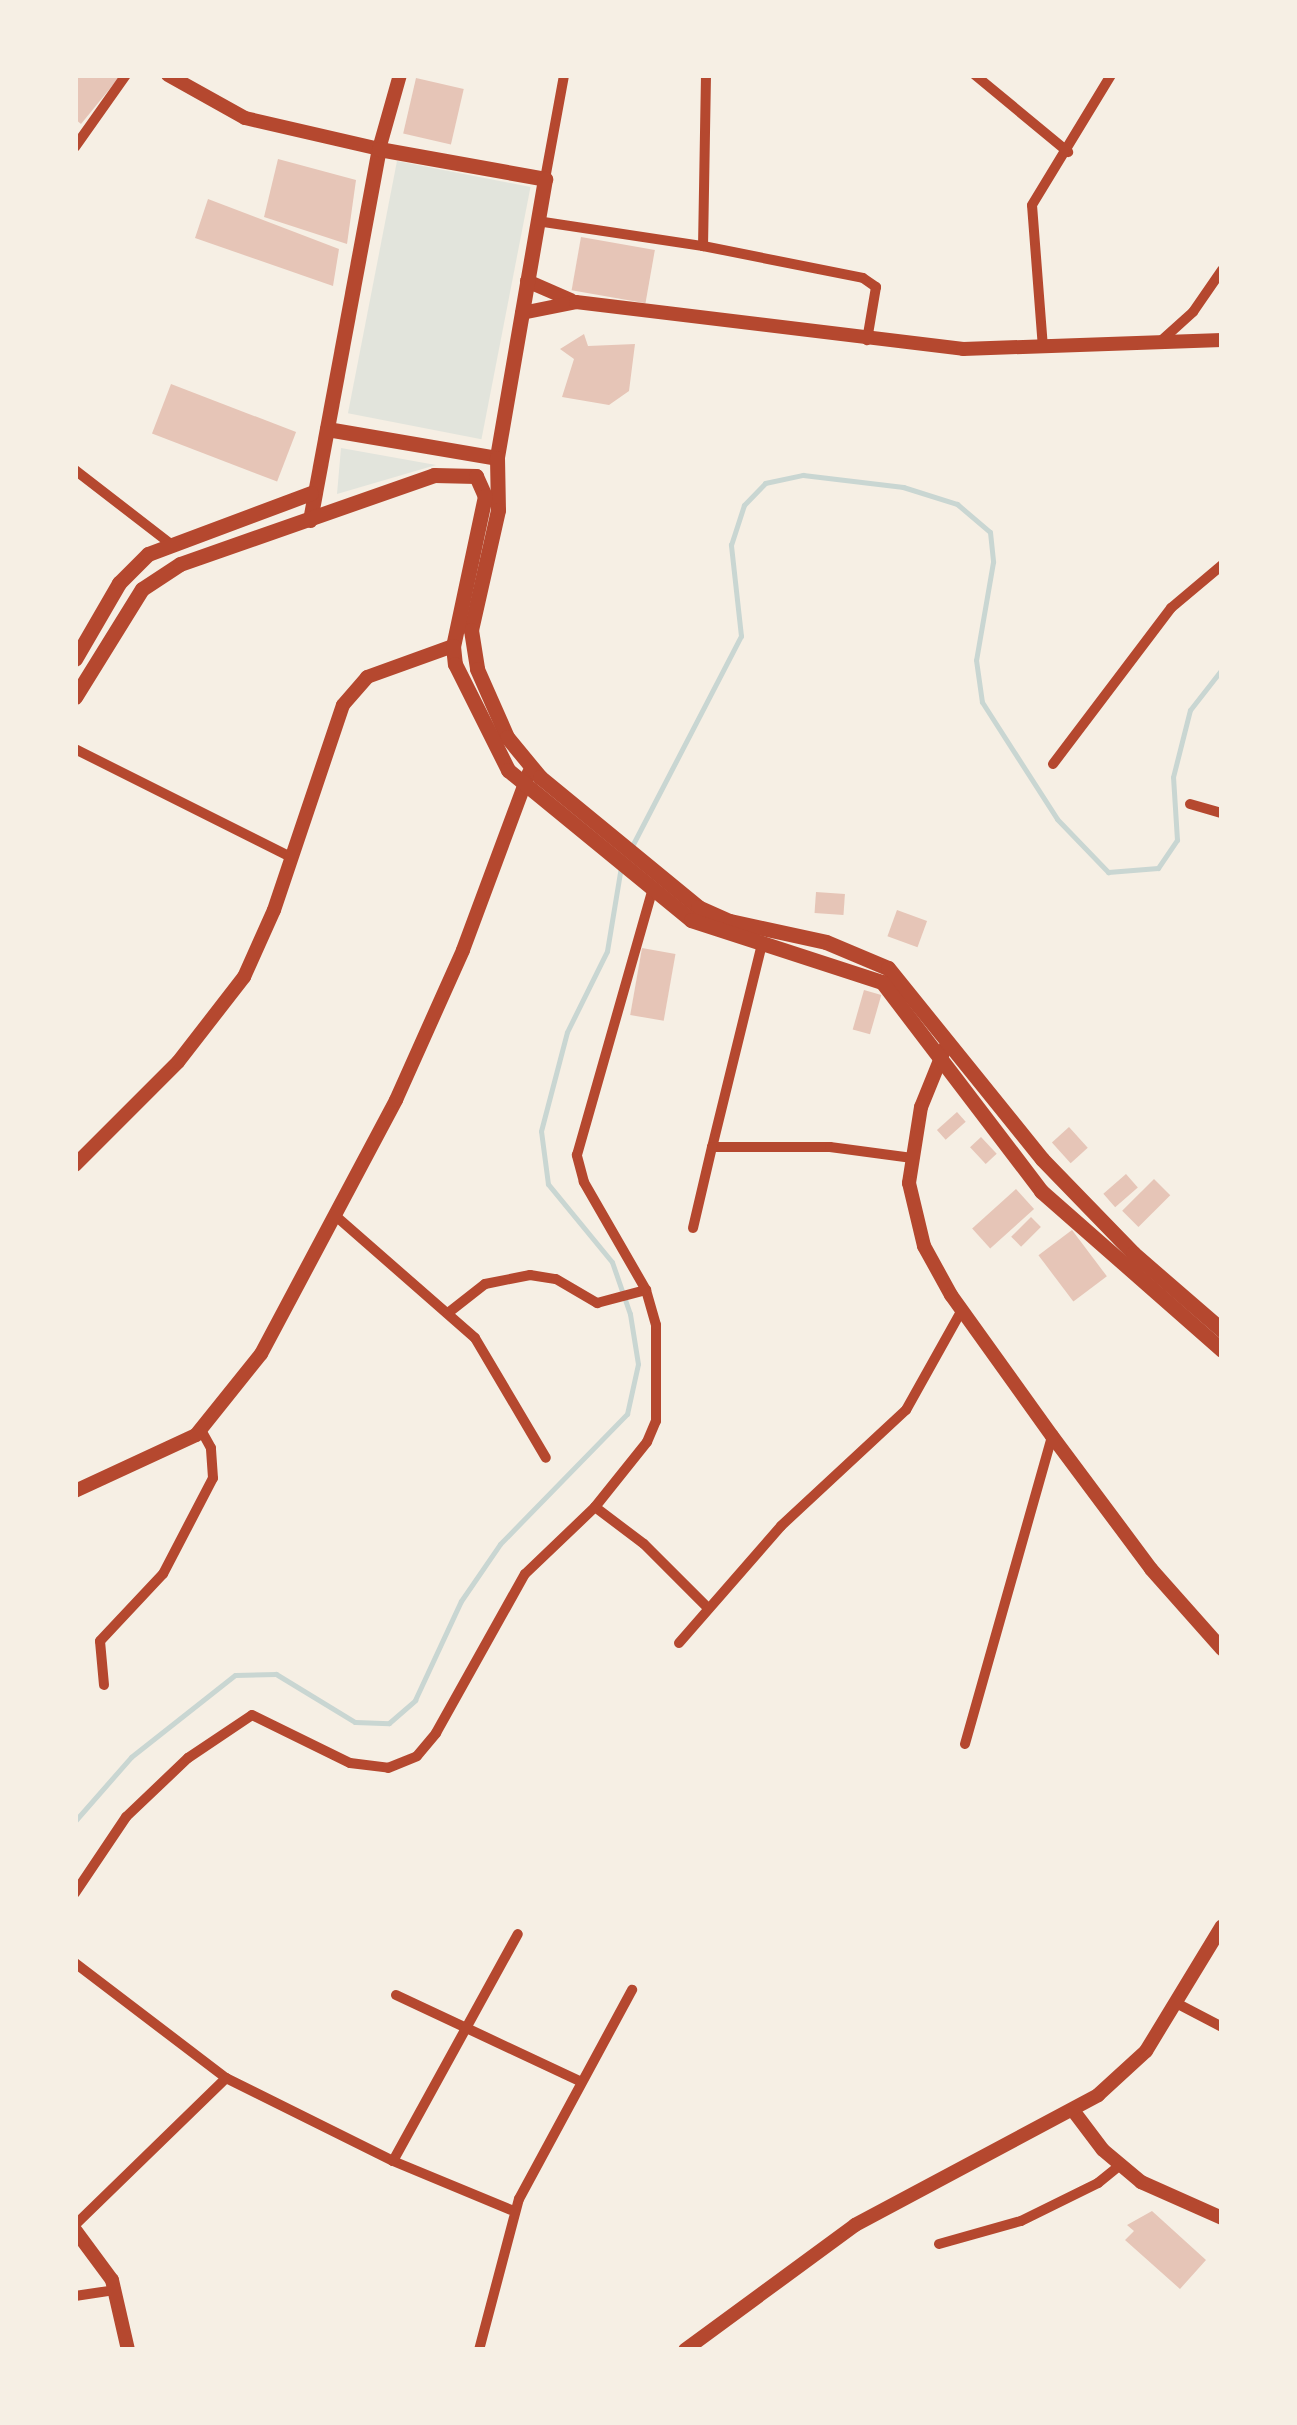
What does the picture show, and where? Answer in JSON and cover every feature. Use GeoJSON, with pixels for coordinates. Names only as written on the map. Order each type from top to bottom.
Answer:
{"type":"FeatureCollection","features":[{"type":"Feature","properties":{"kind":"main road"},"geometry":{"type":"LineString","coordinates":[[310,520],[311,493],[379,149],[545,179],[497,458],[498,510],[472,646],[507,737],[532,769],[603,838],[707,928],[874,977],[1080,1200],[1222,1330]]}},
{"type":"Feature","properties":{"kind":"main road"},"geometry":{"type":"LineString","coordinates":[[326,429],[497,458]]}},
{"type":"Feature","properties":{"kind":"main road"},"geometry":{"type":"LineString","coordinates":[[75,698],[125,614],[155,579],[448,471],[476,476],[485,496],[453,646],[461,684],[492,748],[520,783],[603,838]]}},
{"type":"Feature","properties":{"kind":"main road"},"geometry":{"type":"LineString","coordinates":[[75,660],[120,582],[168,542],[311,493]]}},
{"type":"Feature","properties":{"kind":"main road"},"geometry":{"type":"LineString","coordinates":[[648,880],[711,915],[826,942],[883,964],[1041,1190],[1222,1350]]}},
{"type":"Feature","properties":{"kind":"street"},"geometry":{"type":"LineString","coordinates":[[75,147],[126,75]]}},
{"type":"Feature","properties":{"kind":"street"},"geometry":{"type":"LineString","coordinates":[[168,75],[245,118],[379,149],[400,75]]}},
{"type":"Feature","properties":{"kind":"street"},"geometry":{"type":"LineString","coordinates":[[545,179],[564,75]]}},
{"type":"Feature","properties":{"kind":"street"},"geometry":{"type":"LineString","coordinates":[[703,246],[706,75]]}},
{"type":"Feature","properties":{"kind":"street"},"geometry":{"type":"LineString","coordinates":[[975,75],[1068,152]]}},
{"type":"Feature","properties":{"kind":"street"},"geometry":{"type":"LineString","coordinates":[[1044,348],[1032,205],[1068,152],[1111,75]]}},
{"type":"Feature","properties":{"kind":"street"},"geometry":{"type":"LineString","coordinates":[[538,221],[703,246],[864,278],[876,287],[866,340]]}},
{"type":"Feature","properties":{"kind":"street"},"geometry":{"type":"LineString","coordinates":[[1162,340],[1194,312],[1222,270]]}},
{"type":"Feature","properties":{"kind":"street"},"geometry":{"type":"LineString","coordinates":[[527,281],[576,302],[866,340],[1044,348],[1222,340]]}},
{"type":"Feature","properties":{"kind":"street"},"geometry":{"type":"LineString","coordinates":[[522,313],[576,302]]}},
{"type":"Feature","properties":{"kind":"street"},"geometry":{"type":"LineString","coordinates":[[75,470],[168,542]]}},
{"type":"Feature","properties":{"kind":"street"},"geometry":{"type":"LineString","coordinates":[[1054,764],[1171,608],[1222,565]]}},
{"type":"Feature","properties":{"kind":"street"},"geometry":{"type":"LineString","coordinates":[[75,1165],[165,1076],[226,1002],[260,945],[333,724],[354,690],[388,668],[453,646]]}},
{"type":"Feature","properties":{"kind":"street"},"geometry":{"type":"LineString","coordinates":[[75,749],[289,856]]}},
{"type":"Feature","properties":{"kind":"street"},"geometry":{"type":"LineString","coordinates":[[75,1491],[201,1430],[261,1354],[338,1218],[464,950],[520,783],[532,769]]}},
{"type":"Feature","properties":{"kind":"street"},"geometry":{"type":"LineString","coordinates":[[1190,804],[1222,813]]}},
{"type":"Feature","properties":{"kind":"street"},"geometry":{"type":"LineString","coordinates":[[75,1892],[126,1817],[188,1758],[252,1715],[350,1763],[388,1768],[417,1756],[442,1724],[525,1574],[595,1508],[648,1442],[656,1420],[658,1340],[644,1290],[602,1219],[577,1155],[648,880]]}},
{"type":"Feature","properties":{"kind":"street"},"geometry":{"type":"LineString","coordinates":[[693,1228],[762,944]]}},
{"type":"Feature","properties":{"kind":"street"},"geometry":{"type":"LineString","coordinates":[[943,1050],[912,1158],[915,1224],[962,1310],[1052,1436],[1151,1569],[1222,1649]]}},
{"type":"Feature","properties":{"kind":"street"},"geometry":{"type":"LineString","coordinates":[[712,1148],[830,1147],[912,1158]]}},
{"type":"Feature","properties":{"kind":"street"},"geometry":{"type":"LineString","coordinates":[[338,1218],[481,1345],[546,1458]]}},
{"type":"Feature","properties":{"kind":"street"},"geometry":{"type":"LineString","coordinates":[[448,1313],[486,1284],[530,1276],[556,1279],[600,1303],[644,1290]]}},
{"type":"Feature","properties":{"kind":"street"},"geometry":{"type":"LineString","coordinates":[[679,1643],[781,1526],[906,1410],[962,1310]]}},
{"type":"Feature","properties":{"kind":"street"},"geometry":{"type":"LineString","coordinates":[[104,1685],[100,1640],[163,1574],[213,1478],[211,1448],[201,1430]]}},
{"type":"Feature","properties":{"kind":"street"},"geometry":{"type":"LineString","coordinates":[[965,1744],[1052,1436]]}},
{"type":"Feature","properties":{"kind":"street"},"geometry":{"type":"LineString","coordinates":[[595,1508],[644,1544],[708,1608]]}},
{"type":"Feature","properties":{"kind":"street"},"geometry":{"type":"LineString","coordinates":[[684,2350],[856,2225],[1075,2113],[1126,2072],[1180,2005],[1222,1926]]}},
{"type":"Feature","properties":{"kind":"street"},"geometry":{"type":"LineString","coordinates":[[392,2161],[518,1934]]}},
{"type":"Feature","properties":{"kind":"street"},"geometry":{"type":"LineString","coordinates":[[75,1964],[226,2078],[392,2161],[514,2211]]}},
{"type":"Feature","properties":{"kind":"street"},"geometry":{"type":"LineString","coordinates":[[479,2350],[514,2211],[632,1990]]}},
{"type":"Feature","properties":{"kind":"street"},"geometry":{"type":"LineString","coordinates":[[396,1995],[582,2082]]}},
{"type":"Feature","properties":{"kind":"street"},"geometry":{"type":"LineString","coordinates":[[1180,2005],[1222,2027]]}},
{"type":"Feature","properties":{"kind":"street"},"geometry":{"type":"LineString","coordinates":[[128,2350],[115,2290],[98,2254],[75,2228],[226,2078]]}},
{"type":"Feature","properties":{"kind":"street"},"geometry":{"type":"LineString","coordinates":[[1075,2113],[1120,2164],[1167,2196],[1222,2218]]}},
{"type":"Feature","properties":{"kind":"street"},"geometry":{"type":"LineString","coordinates":[[939,2244],[1021,2221],[1098,2184],[1120,2164]]}},
{"type":"Feature","properties":{"kind":"street"},"geometry":{"type":"LineString","coordinates":[[75,2296],[115,2290]]}},
{"type":"Feature","properties":{"kind":"shaded area"},"geometry":{"type":"Polygon","coordinates":[[[397,161],[531,187],[481,439],[348,413],[397,161]]]}},
{"type":"Feature","properties":{"kind":"shaded area"},"geometry":{"type":"Polygon","coordinates":[[[341,448],[436,465],[337,494],[341,448]]]}},
{"type":"Feature","properties":{"kind":"building"},"geometry":{"type":"Polygon","coordinates":[[[75,75],[121,75],[81,124],[75,119],[75,75]]]}},
{"type":"Feature","properties":{"kind":"building"},"geometry":{"type":"Polygon","coordinates":[[[416,78],[464,89],[451,145],[403,134],[416,78]]]}},
{"type":"Feature","properties":{"kind":"building"},"geometry":{"type":"Polygon","coordinates":[[[278,159],[356,180],[347,244],[264,217],[278,159]]]}},
{"type":"Feature","properties":{"kind":"building"},"geometry":{"type":"Polygon","coordinates":[[[208,199],[339,249],[333,286],[195,238],[208,199]]]}},
{"type":"Feature","properties":{"kind":"building"},"geometry":{"type":"Polygon","coordinates":[[[581,237],[655,250],[645,303],[572,290],[581,237]]]}},
{"type":"Feature","properties":{"kind":"building"},"geometry":{"type":"Polygon","coordinates":[[[584,334],[588,346],[635,344],[629,391],[609,405],[562,397],[574,359],[560,349],[584,334]]]}},
{"type":"Feature","properties":{"kind":"building"},"geometry":{"type":"Polygon","coordinates":[[[171,384],[296,432],[277,482],[152,433],[171,384]]]}},
{"type":"Feature","properties":{"kind":"building"},"geometry":{"type":"Polygon","coordinates":[[[816,892],[845,894],[843,915],[815,913],[816,892]]]}},
{"type":"Feature","properties":{"kind":"building"},"geometry":{"type":"Polygon","coordinates":[[[897,910],[927,921],[917,947],[887,936],[897,910]]]}},
{"type":"Feature","properties":{"kind":"building"},"geometry":{"type":"Polygon","coordinates":[[[642,948],[675,954],[664,1021],[630,1015],[642,948]]]}},
{"type":"Feature","properties":{"kind":"building"},"geometry":{"type":"Polygon","coordinates":[[[864,990],[881,995],[870,1034],[853,1029],[864,990]]]}},
{"type":"Feature","properties":{"kind":"building"},"geometry":{"type":"Polygon","coordinates":[[[957,1112],[966,1122],[946,1140],[937,1130],[957,1112]]]}},
{"type":"Feature","properties":{"kind":"building"},"geometry":{"type":"Polygon","coordinates":[[[1069,1127],[1088,1148],[1071,1163],[1052,1142],[1069,1127]]]}},
{"type":"Feature","properties":{"kind":"building"},"geometry":{"type":"Polygon","coordinates":[[[981,1137],[997,1154],[986,1164],[970,1147],[981,1137]]]}},
{"type":"Feature","properties":{"kind":"building"},"geometry":{"type":"Polygon","coordinates":[[[1126,1174],[1138,1188],[1115,1207],[1103,1194],[1126,1174]]]}},
{"type":"Feature","properties":{"kind":"building"},"geometry":{"type":"Polygon","coordinates":[[[1154,1179],[1170,1195],[1138,1227],[1122,1211],[1154,1179]]]}},
{"type":"Feature","properties":{"kind":"building"},"geometry":{"type":"Polygon","coordinates":[[[1016,1189],[1034,1209],[990,1249],[972,1228],[1016,1189]]]}},
{"type":"Feature","properties":{"kind":"building"},"geometry":{"type":"Polygon","coordinates":[[[1031,1217],[1041,1227],[1021,1247],[1011,1237],[1031,1217]]]}},
{"type":"Feature","properties":{"kind":"building"},"geometry":{"type":"Polygon","coordinates":[[[1072,1230],[1107,1276],[1073,1302],[1038,1255],[1072,1230]]]}},
{"type":"Feature","properties":{"kind":"building"},"geometry":{"type":"Polygon","coordinates":[[[1152,2211],[1206,2260],[1180,2289],[1125,2240],[1134,2231],[1127,2225],[1152,2211]]]}},
{"type":"Feature","properties":{"kind":"waterway"},"geometry":{"type":"LineString","coordinates":[[631,848],[741,636],[731,545],[744,505],[765,483],[803,475],[903,487],[957,504],[990,532],[993,562],[976,660],[982,702],[1057,819],[1108,872],[1158,868],[1177,840],[1173,777],[1190,710],[1222,669]]}},
{"type":"Feature","properties":{"kind":"waterway"},"geometry":{"type":"LineString","coordinates":[[75,1821],[131,1757],[235,1675],[276,1674],[355,1722],[389,1723],[415,1700],[461,1601],[500,1544],[627,1414],[638,1364],[630,1314],[612,1262],[548,1184],[541,1131],[567,1032],[607,951],[621,866]]}}]}
